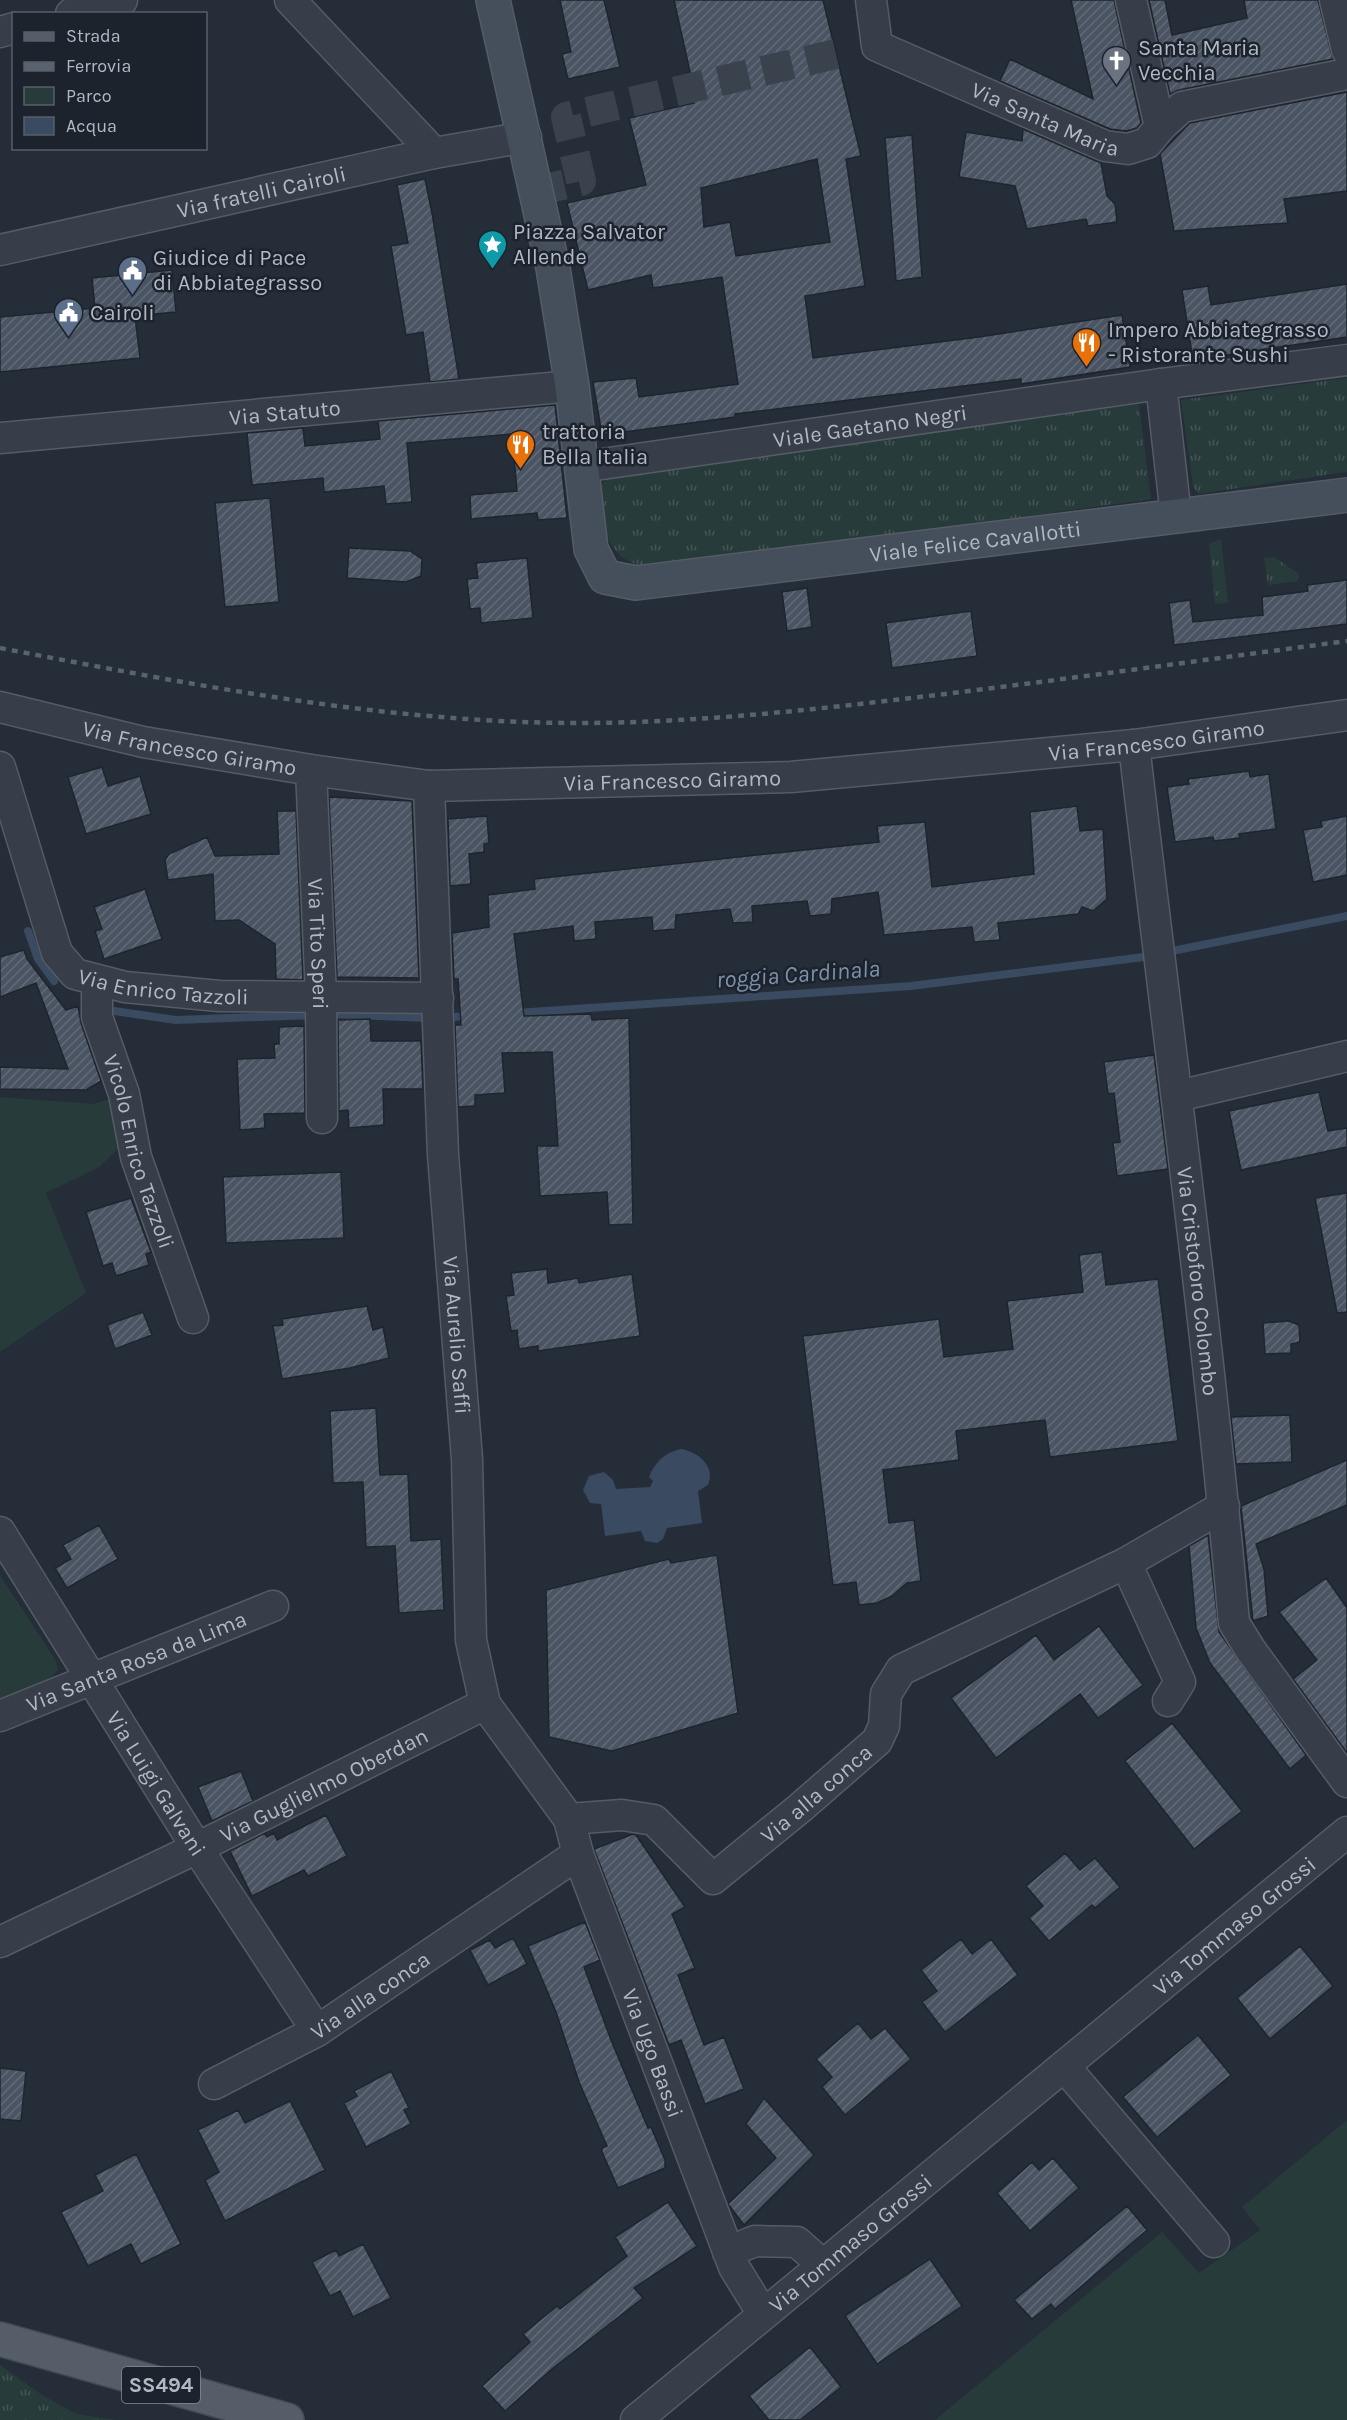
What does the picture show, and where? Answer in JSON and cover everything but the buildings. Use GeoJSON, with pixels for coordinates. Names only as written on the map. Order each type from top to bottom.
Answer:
{"type":"FeatureCollection","features":[{"type":"Feature","properties":{"kind":"main road","name":"SS494"},"geometry":{"type":"LineString","coordinates":[[0,2339],[286,2420]]}},
{"type":"Feature","properties":{"kind":"main road","name":"SS494"},"geometry":{"type":"LineString","coordinates":[[0,2347],[36,2350]]}},
{"type":"Feature","properties":{"kind":"street"},"geometry":{"type":"LineString","coordinates":[[78,12],[123,0]]}},
{"type":"Feature","properties":{"kind":"street"},"geometry":{"type":"LineString","coordinates":[[290,0],[434,153]]}},
{"type":"Feature","properties":{"kind":"street"},"geometry":{"type":"LineString","coordinates":[[493,0],[554,268],[572,386],[581,467]]}},
{"type":"Feature","properties":{"kind":"street","name":"Via Santa Maria"},"geometry":{"type":"LineString","coordinates":[[871,0],[877,46],[1105,146],[1128,149],[1147,143],[1160,127],[1182,107],[1347,74]]}},
{"type":"Feature","properties":{"kind":"street"},"geometry":{"type":"LineString","coordinates":[[1131,0],[1160,127]]}},
{"type":"Feature","properties":{"kind":"street"},"geometry":{"type":"LineString","coordinates":[[1335,0],[1347,50]]}},
{"type":"Feature","properties":{"kind":"street","name":"Via fratelli Cairoli"},"geometry":{"type":"LineString","coordinates":[[0,250],[434,153],[525,137]]}},
{"type":"Feature","properties":{"kind":"street","name":"Viale Gaetano Negri"},"geometry":{"type":"LineString","coordinates":[[581,467],[1161,384],[1347,360]]}},
{"type":"Feature","properties":{"kind":"street"},"geometry":{"type":"LineString","coordinates":[[1161,384],[1176,516]]}},
{"type":"Feature","properties":{"kind":"street","name":"Via Statuto"},"geometry":{"type":"LineString","coordinates":[[0,438],[572,386]]}},
{"type":"Feature","properties":{"kind":"street","name":"Viale Felice Cavallotti"},"geometry":{"type":"LineString","coordinates":[[581,467],[591,549],[605,577],[636,583],[1347,495]]}},
{"type":"Feature","properties":{"kind":"street","name":"Via Francesco Giramo"},"geometry":{"type":"LineString","coordinates":[[0,707],[143,742],[311,770],[429,786],[791,777],[1134,745],[1347,715]]}},
{"type":"Feature","properties":{"kind":"street","name":"Via Cristoforo Colombo"},"geometry":{"type":"LineString","coordinates":[[1134,745],[1163,995],[1178,1096],[1224,1506],[1234,1623],[1250,1649],[1347,1782]]}},
{"type":"Feature","properties":{"kind":"street","name":"Via Enrico Tazzoli"},"geometry":{"type":"LineString","coordinates":[[0,767],[57,953],[75,974],[97,981],[219,996],[438,998]]}},
{"type":"Feature","properties":{"kind":"street","name":"Via Tito Speri"},"geometry":{"type":"LineString","coordinates":[[311,770],[321,996],[322,1118]]}},
{"type":"Feature","properties":{"kind":"street","name":"Via Aurelio Saffi"},"geometry":{"type":"LineString","coordinates":[[429,786],[443,1155],[467,1460],[471,1640],[484,1704],[569,1819],[578,1854]]}},
{"type":"Feature","properties":{"kind":"street","name":"Vicolo Enrico Tazzoli"},"geometry":{"type":"LineString","coordinates":[[97,981],[97,1017],[124,1094],[136,1157],[193,1318]]}},
{"type":"Feature","properties":{"kind":"street"},"geometry":{"type":"LineString","coordinates":[[1178,1096],[1347,1056]]}},
{"type":"Feature","properties":{"kind":"street","name":"Via alla conca"},"geometry":{"type":"LineString","coordinates":[[569,1819],[622,1815],[654,1820],[713,1879],[877,1741],[884,1726],[886,1694],[901,1670],[1126,1563],[1224,1506]]}},
{"type":"Feature","properties":{"kind":"street","name":"Via Luigi Galvani"},"geometry":{"type":"LineString","coordinates":[[0,1532],[197,1848],[317,2031]]}},
{"type":"Feature","properties":{"kind":"street"},"geometry":{"type":"LineString","coordinates":[[1126,1563],[1180,1682],[1168,1701]]}},
{"type":"Feature","properties":{"kind":"street","name":"Via Santa Rosa da Lima"},"geometry":{"type":"LineString","coordinates":[[0,1716],[273,1606]]}},
{"type":"Feature","properties":{"kind":"street","name":"Via Guglielmo Oberdan"},"geometry":{"type":"LineString","coordinates":[[0,1942],[197,1848],[484,1704]]}},
{"type":"Feature","properties":{"kind":"street","name":"Via Tommaso Grossi"},"geometry":{"type":"LineString","coordinates":[[636,2420],[1347,1832]]}},
{"type":"Feature","properties":{"kind":"street","name":"Via alla conca"},"geometry":{"type":"LineString","coordinates":[[214,2084],[317,2031],[578,1854]]}},
{"type":"Feature","properties":{"kind":"street","name":"Via Ugo Bassi"},"geometry":{"type":"LineString","coordinates":[[578,1854],[728,2252],[763,2314]]}},
{"type":"Feature","properties":{"kind":"street"},"geometry":{"type":"LineString","coordinates":[[1064,2066],[1214,2242]]}},
{"type":"Feature","properties":{"kind":"street"},"geometry":{"type":"LineString","coordinates":[[728,2252],[755,2241],[797,2242],[823,2265]]}},
{"type":"Feature","properties":{"kind":"green space"},"geometry":{"type":"Polygon","coordinates":[[[1347,378],[1347,472],[1198,494],[1193,486],[1181,400],[1347,378]]]}},
{"type":"Feature","properties":{"kind":"green space"},"geometry":{"type":"Polygon","coordinates":[[[1139,404],[1151,499],[654,568],[638,565],[625,559],[616,551],[610,542],[602,518],[599,489],[607,478],[623,473],[1139,404]]]}},
{"type":"Feature","properties":{"kind":"green space"},"geometry":{"type":"Polygon","coordinates":[[[1221,539],[1228,603],[1215,604],[1209,544],[1221,539]]]}},
{"type":"Feature","properties":{"kind":"green space"},"geometry":{"type":"Polygon","coordinates":[[[1274,557],[1299,574],[1298,581],[1268,585],[1264,558],[1274,557]]]}},
{"type":"Feature","properties":{"kind":"green space"},"geometry":{"type":"Polygon","coordinates":[[[0,1097],[94,1104],[115,1097],[126,1142],[99,1167],[46,1193],[86,1293],[0,1352],[0,1097]]]}},
{"type":"Feature","properties":{"kind":"green space"},"geometry":{"type":"Polygon","coordinates":[[[0,1575],[55,1659],[58,1669],[40,1685],[0,1700],[0,1575]]]}},
{"type":"Feature","properties":{"kind":"green space"},"geometry":{"type":"Polygon","coordinates":[[[1347,2120],[1347,2420],[935,2420],[1162,2232],[1199,2273],[1260,2230],[1242,2207],[1347,2120]]]}},
{"type":"Feature","properties":{"kind":"green space"},"geometry":{"type":"Polygon","coordinates":[[[0,2365],[42,2395],[76,2414],[116,2420],[0,2420],[0,2365]]]}},
{"type":"Feature","properties":{"kind":"water"},"geometry":{"type":"Polygon","coordinates":[[[681,1449],[694,1453],[704,1461],[710,1472],[708,1485],[698,1491],[702,1523],[667,1528],[663,1539],[657,1543],[645,1541],[641,1531],[605,1536],[601,1504],[590,1503],[583,1490],[589,1476],[604,1472],[613,1480],[616,1489],[650,1487],[653,1481],[649,1477],[658,1462],[665,1455],[681,1449]]]}},
{"type":"Feature","properties":{"kind":"waterway","name":"roggia Cardinala"},"geometry":{"type":"LineString","coordinates":[[1172,951],[1347,916]]}},
{"type":"Feature","properties":{"kind":"waterway","name":"roggia Cardinala"},"geometry":{"type":"LineString","coordinates":[[28,931],[38,959],[54,981]]}},
{"type":"Feature","properties":{"kind":"waterway","name":"roggia Cardinala"},"geometry":{"type":"LineString","coordinates":[[516,1013],[911,986],[1144,957]]}},
{"type":"Feature","properties":{"kind":"waterway","name":"roggia Cardinala"},"geometry":{"type":"LineString","coordinates":[[114,1011],[176,1020],[315,1015]]}},
{"type":"Feature","properties":{"kind":"waterway","name":"roggia Cardinala"},"geometry":{"type":"LineString","coordinates":[[330,1014],[428,1018]]}},
{"type":"Feature","properties":{"kind":"waterway","name":"roggia Cardinala"},"geometry":{"type":"LineString","coordinates":[[453,1017],[471,1016]]}},
{"type":"Feature","properties":{"kind":"tunnel"},"geometry":{"type":"LineString","coordinates":[[535,191],[581,181],[566,117],[836,54]]}},
{"type":"Feature","properties":{"kind":"railway"},"geometry":{"type":"LineString","coordinates":[[0,648],[292,700],[439,717],[513,722],[588,723],[728,717],[914,698],[1347,641]]}},
{"type":"Feature","properties":{"kind":"place","name":"Santa Maria Vecchia"},"geometry":{"type":"Point","coordinates":[1117,86]}},
{"type":"Feature","properties":{"kind":"place","name":"Piazza Salvator Allende"},"geometry":{"type":"Point","coordinates":[492,270]}},
{"type":"Feature","properties":{"kind":"place","name":"Giudice di Pace di Abbiategrasso"},"geometry":{"type":"Point","coordinates":[132,296]}},
{"type":"Feature","properties":{"kind":"place","name":"Cairoli"},"geometry":{"type":"Point","coordinates":[69,338]}},
{"type":"Feature","properties":{"kind":"place","name":"Impero Abbiategrasso - Ristorante Sushi"},"geometry":{"type":"Point","coordinates":[1087,368]}},
{"type":"Feature","properties":{"kind":"place","name":"trattoria Bella Italia"},"geometry":{"type":"Point","coordinates":[521,470]}}]}
